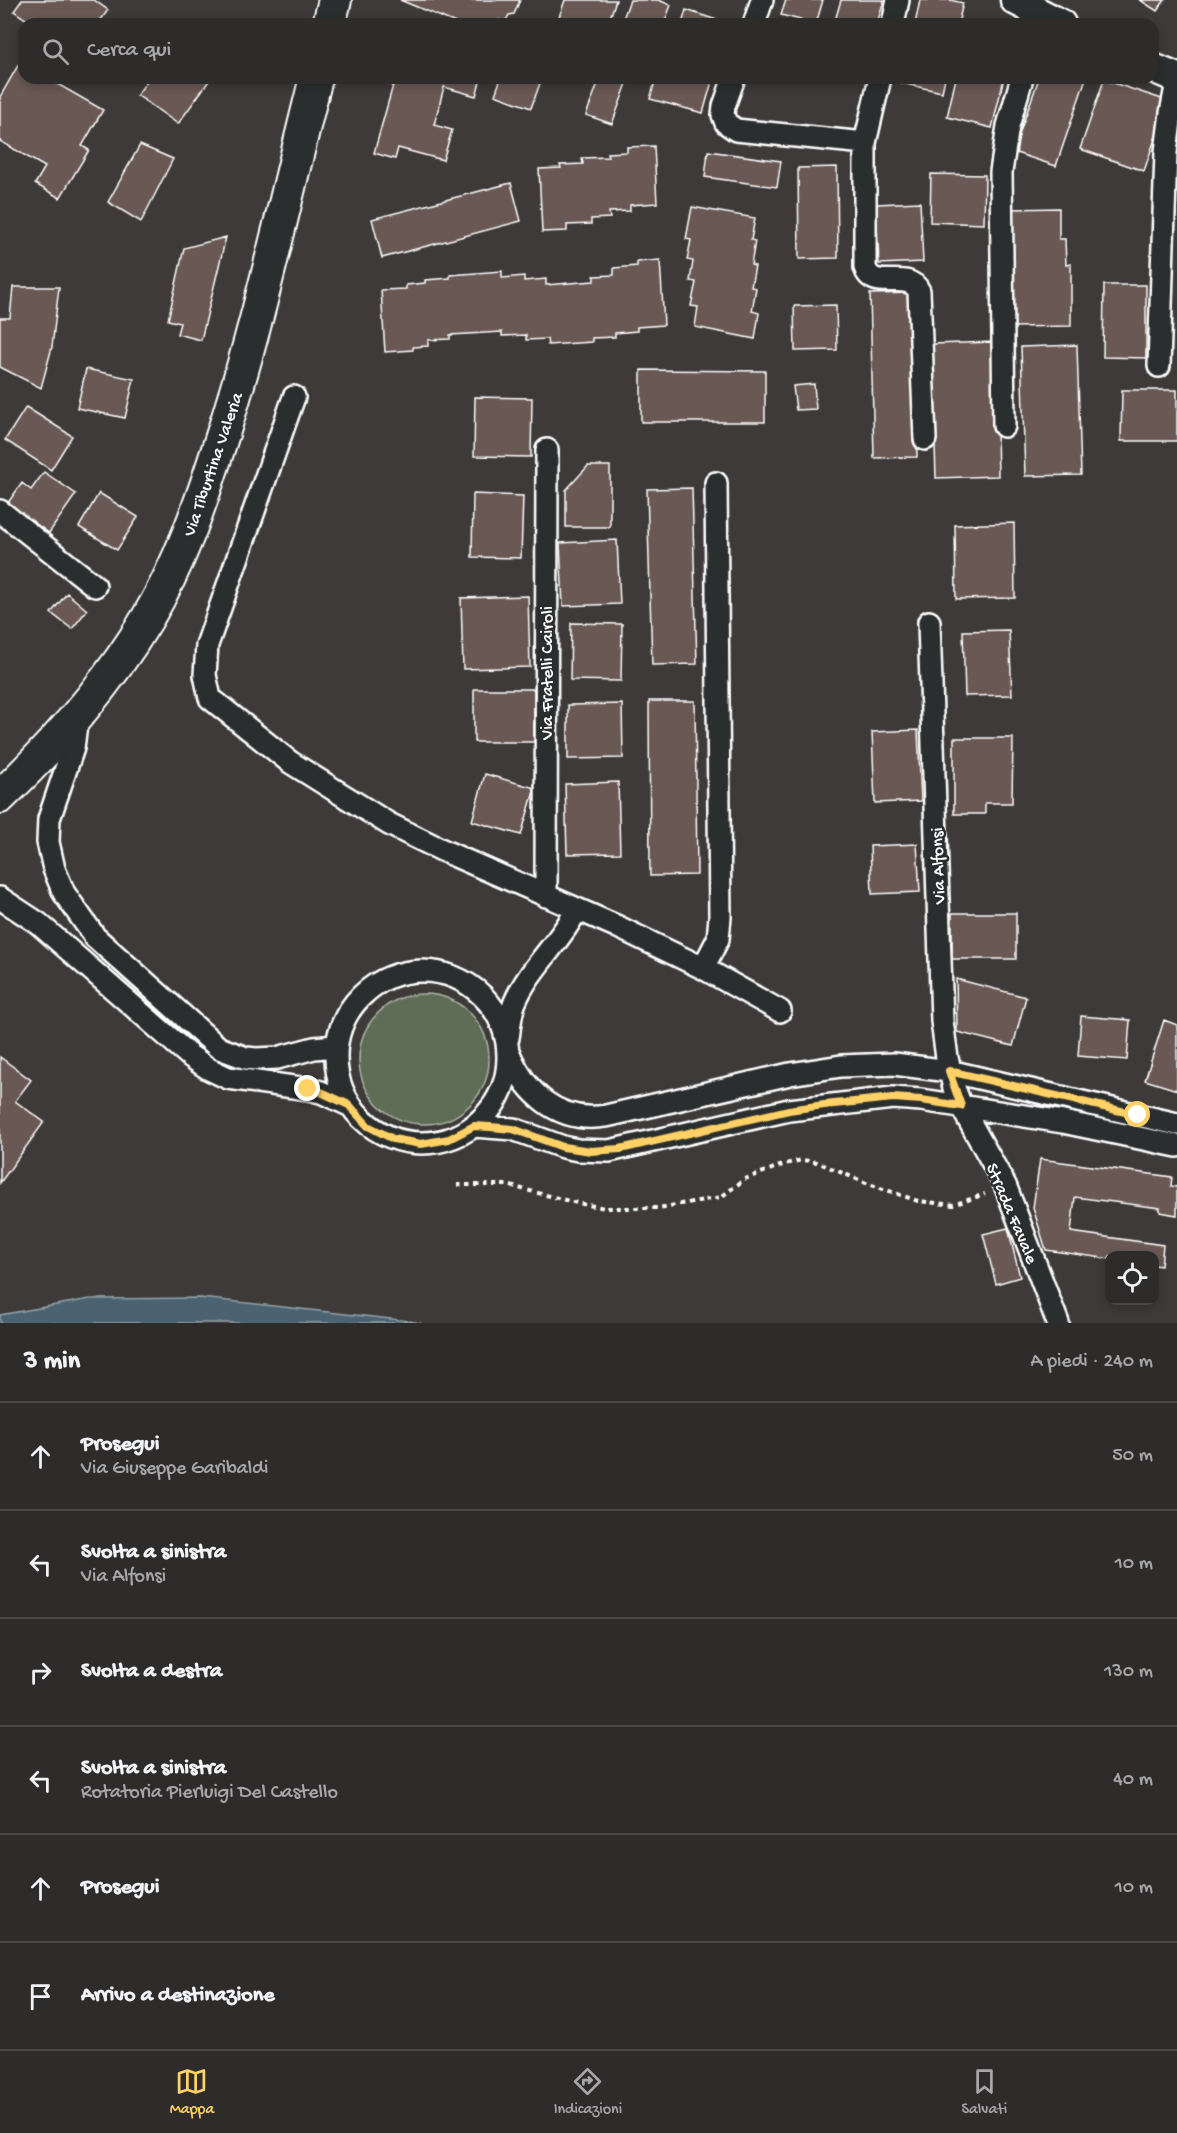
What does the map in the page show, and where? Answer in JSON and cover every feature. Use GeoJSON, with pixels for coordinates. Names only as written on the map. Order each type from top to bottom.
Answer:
{"type":"FeatureCollection","features":[{"type":"Feature","properties":{"kind":"main road"},"geometry":{"type":"LineString","coordinates":[[330,18],[335,0]]}},
{"type":"Feature","properties":{"kind":"main road"},"geometry":{"type":"LineString","coordinates":[[1015,0],[1042,18]]}},
{"type":"Feature","properties":{"kind":"main road"},"geometry":{"type":"LineString","coordinates":[[1159,71],[1177,80]]}},
{"type":"Feature","properties":{"kind":"main road","name":"Via Tiburtina Valeria"},"geometry":{"type":"LineString","coordinates":[[0,797],[102,688],[147,619],[171,574],[194,519],[248,353],[315,84]]}},
{"type":"Feature","properties":{"kind":"street"},"geometry":{"type":"LineString","coordinates":[[756,18],[762,0]]}},
{"type":"Feature","properties":{"kind":"street"},"geometry":{"type":"LineString","coordinates":[[894,18],[898,0]]}},
{"type":"Feature","properties":{"kind":"street"},"geometry":{"type":"LineString","coordinates":[[1159,366],[1166,152],[1177,80]]}},
{"type":"Feature","properties":{"kind":"street"},"geometry":{"type":"LineString","coordinates":[[732,84],[723,111],[726,123],[736,130],[865,143]]}},
{"type":"Feature","properties":{"kind":"street"},"geometry":{"type":"LineString","coordinates":[[879,84],[865,143],[865,267],[866,272],[874,279],[908,281],[914,283],[919,291],[925,439]]}},
{"type":"Feature","properties":{"kind":"street"},"geometry":{"type":"LineString","coordinates":[[1005,426],[1001,172],[1008,126],[1020,84]]}},
{"type":"Feature","properties":{"kind":"street"},"geometry":{"type":"LineString","coordinates":[[294,397],[207,645],[205,675],[210,698],[290,762],[380,819],[444,851],[577,909],[703,968],[780,1011]]}},
{"type":"Feature","properties":{"kind":"street","name":"Via Fratelli Cairoli"},"geometry":{"type":"LineString","coordinates":[[546,450],[546,896]]}},
{"type":"Feature","properties":{"kind":"street"},"geometry":{"type":"LineString","coordinates":[[703,968],[718,939],[720,917],[716,483]]}},
{"type":"Feature","properties":{"kind":"street"},"geometry":{"type":"LineString","coordinates":[[0,511],[95,586]]}},
{"type":"Feature","properties":{"kind":"street","name":"Via Alfonsi"},"geometry":{"type":"LineString","coordinates":[[929,622],[942,1021],[949,1071],[961,1106]]}},
{"type":"Feature","properties":{"kind":"street"},"geometry":{"type":"LineString","coordinates":[[77,717],[73,748],[49,819],[48,842],[54,869],[64,893],[95,937],[219,1048],[246,1058],[256,1059],[277,1058],[314,1048],[335,1046]]}},
{"type":"Feature","properties":{"kind":"street"},"geometry":{"type":"LineString","coordinates":[[0,898],[38,923],[208,1070],[228,1078],[321,1092],[349,1105]]}},
{"type":"Feature","properties":{"kind":"street"},"geometry":{"type":"LineString","coordinates":[[524,985],[506,991],[493,992],[445,974],[427,971],[404,972],[382,980],[363,993],[344,1017],[335,1046],[335,1067],[340,1087],[349,1105],[368,1126],[393,1139],[421,1144],[449,1139],[474,1126],[490,1111],[501,1093],[507,1072],[509,1020],[514,1005],[524,985],[561,937],[577,909]]}},
{"type":"Feature","properties":{"kind":"street"},"geometry":{"type":"LineString","coordinates":[[475,987],[485,997],[501,1023],[516,1070],[545,1104],[577,1116],[606,1116],[790,1074],[841,1066],[910,1065],[949,1071],[1177,1124]]}},
{"type":"Feature","properties":{"kind":"street"},"geometry":{"type":"LineString","coordinates":[[474,1126],[513,1129],[578,1150],[609,1150],[789,1110],[893,1098],[921,1100],[1094,1128],[1177,1146]]}},
{"type":"Feature","properties":{"kind":"street","name":"Strada Favale"},"geometry":{"type":"LineString","coordinates":[[961,1106],[1005,1185],[1058,1323]]}},
{"type":"Feature","properties":{"kind":"path"},"geometry":{"type":"LineString","coordinates":[[457,1185],[507,1185],[596,1206],[658,1208],[721,1197],[745,1179],[802,1160],[817,1162],[918,1202],[953,1205],[1005,1185]]}},
{"type":"Feature","properties":{"kind":"green space"},"geometry":{"type":"Polygon","coordinates":[[[424,994],[449,999],[470,1013],[484,1034],[489,1059],[484,1084],[470,1105],[449,1119],[424,1124],[399,1119],[378,1105],[364,1084],[359,1059],[364,1034],[378,1013],[399,999],[424,994]]]}},
{"type":"Feature","properties":{"kind":"water"},"geometry":{"type":"Polygon","coordinates":[[[201,1298],[421,1323],[0,1323],[0,1315],[90,1299],[201,1298]]]}},
{"type":"Feature","properties":{"kind":"building"},"geometry":{"type":"Polygon","coordinates":[[[22,0],[94,0],[108,10],[102,18],[24,18],[14,11],[22,0]]]}},
{"type":"Feature","properties":{"kind":"building"},"geometry":{"type":"Polygon","coordinates":[[[400,0],[520,0],[514,14],[507,18],[444,18],[400,0]]]}},
{"type":"Feature","properties":{"kind":"building"},"geometry":{"type":"Polygon","coordinates":[[[565,0],[616,0],[610,18],[559,17],[565,0]]]}},
{"type":"Feature","properties":{"kind":"building"},"geometry":{"type":"Polygon","coordinates":[[[630,0],[658,0],[671,5],[666,18],[623,18],[630,0]]]}},
{"type":"Feature","properties":{"kind":"building"},"geometry":{"type":"Polygon","coordinates":[[[786,0],[823,0],[818,18],[793,18],[781,15],[786,0]]]}},
{"type":"Feature","properties":{"kind":"building"},"geometry":{"type":"Polygon","coordinates":[[[841,0],[884,0],[879,18],[836,18],[841,0]]]}},
{"type":"Feature","properties":{"kind":"building"},"geometry":{"type":"Polygon","coordinates":[[[920,0],[950,0],[963,3],[959,18],[916,18],[920,0]]]}},
{"type":"Feature","properties":{"kind":"building"},"geometry":{"type":"Polygon","coordinates":[[[1140,0],[1165,0],[1157,11],[1140,0]]]}},
{"type":"Feature","properties":{"kind":"building"},"geometry":{"type":"Polygon","coordinates":[[[686,10],[711,18],[684,18],[686,10]]]}},
{"type":"Feature","properties":{"kind":"building"},"geometry":{"type":"Polygon","coordinates":[[[18,66],[18,84],[58,84],[103,110],[82,146],[89,150],[60,198],[35,184],[45,167],[0,141],[0,97],[18,66]]]}},
{"type":"Feature","properties":{"kind":"building"},"geometry":{"type":"Polygon","coordinates":[[[145,84],[207,84],[178,124],[137,95],[145,84]]]}},
{"type":"Feature","properties":{"kind":"building"},"geometry":{"type":"Polygon","coordinates":[[[393,84],[479,84],[476,96],[444,87],[434,125],[452,130],[443,160],[398,148],[395,159],[374,153],[393,84]]]}},
{"type":"Feature","properties":{"kind":"building"},"geometry":{"type":"Polygon","coordinates":[[[499,84],[540,84],[531,108],[495,95],[499,84]]]}},
{"type":"Feature","properties":{"kind":"building"},"geometry":{"type":"Polygon","coordinates":[[[598,84],[627,84],[612,124],[586,115],[598,84]]]}},
{"type":"Feature","properties":{"kind":"building"},"geometry":{"type":"Polygon","coordinates":[[[654,84],[711,84],[703,113],[650,99],[654,84]]]}},
{"type":"Feature","properties":{"kind":"building"},"geometry":{"type":"Polygon","coordinates":[[[906,84],[944,84],[942,92],[906,84]]]}},
{"type":"Feature","properties":{"kind":"building"},"geometry":{"type":"Polygon","coordinates":[[[955,84],[1003,84],[992,128],[947,117],[955,84]]]}},
{"type":"Feature","properties":{"kind":"building"},"geometry":{"type":"Polygon","coordinates":[[[1037,84],[1084,84],[1056,166],[1013,152],[1037,84]]]}},
{"type":"Feature","properties":{"kind":"building"},"geometry":{"type":"Polygon","coordinates":[[[1103,84],[1116,84],[1168,101],[1144,171],[1080,149],[1103,84]]]}},
{"type":"Feature","properties":{"kind":"building"},"geometry":{"type":"Polygon","coordinates":[[[140,145],[173,159],[141,222],[108,202],[140,145]]]}},
{"type":"Feature","properties":{"kind":"building"},"geometry":{"type":"Polygon","coordinates":[[[654,146],[657,203],[630,205],[630,211],[609,212],[610,218],[591,219],[591,224],[567,225],[567,231],[542,232],[539,169],[583,164],[582,158],[608,157],[607,153],[627,152],[627,147],[654,146]]]}},
{"type":"Feature","properties":{"kind":"building"},"geometry":{"type":"Polygon","coordinates":[[[708,151],[781,161],[777,187],[705,177],[708,151]]]}},
{"type":"Feature","properties":{"kind":"building"},"geometry":{"type":"Polygon","coordinates":[[[837,167],[838,258],[799,259],[798,168],[837,167]]]}},
{"type":"Feature","properties":{"kind":"building"},"geometry":{"type":"Polygon","coordinates":[[[931,174],[985,175],[984,224],[930,222],[931,174]]]}},
{"type":"Feature","properties":{"kind":"building"},"geometry":{"type":"Polygon","coordinates":[[[511,183],[521,221],[382,258],[372,219],[511,183]]]}},
{"type":"Feature","properties":{"kind":"building"},"geometry":{"type":"Polygon","coordinates":[[[920,202],[923,262],[879,264],[876,204],[920,202]]]}},
{"type":"Feature","properties":{"kind":"building"},"geometry":{"type":"Polygon","coordinates":[[[692,207],[755,218],[751,240],[755,241],[751,265],[755,266],[751,287],[756,288],[752,311],[759,313],[755,339],[695,327],[698,307],[691,306],[696,282],[690,281],[693,261],[687,260],[691,240],[686,239],[692,207]]]}},
{"type":"Feature","properties":{"kind":"building"},"geometry":{"type":"Polygon","coordinates":[[[1059,208],[1059,239],[1065,239],[1066,265],[1071,264],[1071,326],[1013,327],[1012,209],[1059,208]]]}},
{"type":"Feature","properties":{"kind":"building"},"geometry":{"type":"Polygon","coordinates":[[[226,237],[201,340],[177,334],[180,323],[168,320],[184,248],[226,237]]]}},
{"type":"Feature","properties":{"kind":"building"},"geometry":{"type":"Polygon","coordinates":[[[660,260],[664,325],[637,327],[637,331],[615,333],[615,337],[592,338],[592,342],[548,345],[547,339],[526,340],[526,335],[502,336],[502,332],[450,335],[450,339],[428,340],[428,346],[413,347],[413,350],[385,352],[381,290],[406,289],[406,285],[425,283],[425,280],[450,278],[450,275],[502,271],[502,278],[524,276],[524,281],[546,279],[546,285],[594,281],[594,276],[614,275],[614,268],[637,266],[637,262],[660,260]]]}},
{"type":"Feature","properties":{"kind":"building"},"geometry":{"type":"Polygon","coordinates":[[[1104,285],[1146,285],[1146,358],[1103,357],[1104,285]]]}},
{"type":"Feature","properties":{"kind":"building"},"geometry":{"type":"Polygon","coordinates":[[[13,287],[59,287],[52,347],[41,388],[0,367],[0,318],[10,318],[13,287]]]}},
{"type":"Feature","properties":{"kind":"building"},"geometry":{"type":"Polygon","coordinates":[[[913,293],[917,457],[874,458],[870,294],[913,293]]]}},
{"type":"Feature","properties":{"kind":"building"},"geometry":{"type":"Polygon","coordinates":[[[836,305],[837,350],[795,351],[794,306],[836,305]]]}},
{"type":"Feature","properties":{"kind":"building"},"geometry":{"type":"Polygon","coordinates":[[[995,342],[998,476],[936,478],[932,344],[995,342]]]}},
{"type":"Feature","properties":{"kind":"building"},"geometry":{"type":"Polygon","coordinates":[[[1077,345],[1081,475],[1025,476],[1021,347],[1077,345]]]}},
{"type":"Feature","properties":{"kind":"building"},"geometry":{"type":"Polygon","coordinates":[[[86,369],[134,379],[125,418],[77,408],[86,369]]]}},
{"type":"Feature","properties":{"kind":"building"},"geometry":{"type":"Polygon","coordinates":[[[641,370],[765,371],[765,422],[641,422],[641,370]]]}},
{"type":"Feature","properties":{"kind":"building"},"geometry":{"type":"Polygon","coordinates":[[[814,384],[816,409],[796,410],[793,386],[814,384]]]}},
{"type":"Feature","properties":{"kind":"building"},"geometry":{"type":"Polygon","coordinates":[[[1122,390],[1177,390],[1177,441],[1121,441],[1122,390]]]}},
{"type":"Feature","properties":{"kind":"building"},"geometry":{"type":"Polygon","coordinates":[[[475,397],[532,398],[531,457],[474,456],[475,397]]]}},
{"type":"Feature","properties":{"kind":"building"},"geometry":{"type":"Polygon","coordinates":[[[26,407],[72,436],[51,470],[5,440],[26,407]]]}},
{"type":"Feature","properties":{"kind":"building"},"geometry":{"type":"Polygon","coordinates":[[[588,466],[610,466],[610,527],[566,527],[566,490],[588,466]]]}},
{"type":"Feature","properties":{"kind":"building"},"geometry":{"type":"Polygon","coordinates":[[[44,472],[76,494],[49,533],[7,504],[22,483],[31,490],[44,472]]]}},
{"type":"Feature","properties":{"kind":"building"},"geometry":{"type":"Polygon","coordinates":[[[692,488],[697,664],[652,665],[647,489],[692,488]]]}},
{"type":"Feature","properties":{"kind":"building"},"geometry":{"type":"Polygon","coordinates":[[[99,493],[138,517],[117,550],[79,527],[99,493]]]}},
{"type":"Feature","properties":{"kind":"building"},"geometry":{"type":"Polygon","coordinates":[[[473,494],[523,496],[521,558],[472,557],[473,494]]]}},
{"type":"Feature","properties":{"kind":"building"},"geometry":{"type":"Polygon","coordinates":[[[1014,523],[1015,598],[956,599],[955,525],[1014,523]]]}},
{"type":"Feature","properties":{"kind":"building"},"geometry":{"type":"Polygon","coordinates":[[[617,540],[620,604],[563,606],[560,543],[617,540]]]}},
{"type":"Feature","properties":{"kind":"building"},"geometry":{"type":"Polygon","coordinates":[[[67,593],[87,610],[72,629],[51,613],[67,593]]]}},
{"type":"Feature","properties":{"kind":"building"},"geometry":{"type":"Polygon","coordinates":[[[528,596],[530,667],[463,669],[461,598],[528,596]]]}},
{"type":"Feature","properties":{"kind":"building"},"geometry":{"type":"Polygon","coordinates":[[[571,623],[622,624],[621,681],[570,680],[571,623]]]}},
{"type":"Feature","properties":{"kind":"building"},"geometry":{"type":"Polygon","coordinates":[[[1009,630],[1012,695],[965,696],[963,631],[1009,630]]]}},
{"type":"Feature","properties":{"kind":"building"},"geometry":{"type":"Polygon","coordinates":[[[474,689],[534,689],[534,742],[474,742],[474,689]]]}},
{"type":"Feature","properties":{"kind":"building"},"geometry":{"type":"Polygon","coordinates":[[[649,701],[695,701],[697,875],[650,876],[649,701]]]}},
{"type":"Feature","properties":{"kind":"building"},"geometry":{"type":"Polygon","coordinates":[[[622,704],[623,758],[568,759],[568,705],[622,704]]]}},
{"type":"Feature","properties":{"kind":"building"},"geometry":{"type":"Polygon","coordinates":[[[918,730],[921,801],[875,803],[872,732],[918,730]]]}},
{"type":"Feature","properties":{"kind":"building"},"geometry":{"type":"Polygon","coordinates":[[[954,738],[1013,738],[1012,803],[985,803],[985,814],[954,814],[954,738]]]}},
{"type":"Feature","properties":{"kind":"building"},"geometry":{"type":"Polygon","coordinates":[[[485,774],[535,788],[521,835],[472,821],[485,774]]]}},
{"type":"Feature","properties":{"kind":"building"},"geometry":{"type":"Polygon","coordinates":[[[618,782],[620,853],[567,854],[565,784],[618,782]]]}},
{"type":"Feature","properties":{"kind":"building"},"geometry":{"type":"Polygon","coordinates":[[[917,844],[920,892],[872,894],[870,846],[917,844]]]}},
{"type":"Feature","properties":{"kind":"building"},"geometry":{"type":"Polygon","coordinates":[[[952,913],[1016,913],[1016,959],[952,959],[952,913]]]}},
{"type":"Feature","properties":{"kind":"building"},"geometry":{"type":"Polygon","coordinates":[[[956,979],[1026,997],[1013,1046],[957,1032],[956,979]]]}},
{"type":"Feature","properties":{"kind":"building"},"geometry":{"type":"Polygon","coordinates":[[[1081,1016],[1130,1020],[1127,1060],[1078,1056],[1081,1016]]]}},
{"type":"Feature","properties":{"kind":"building"},"geometry":{"type":"Polygon","coordinates":[[[1164,1020],[1177,1025],[1177,1090],[1145,1080],[1164,1020]]]}},
{"type":"Feature","properties":{"kind":"building"},"geometry":{"type":"Polygon","coordinates":[[[0,1057],[31,1080],[15,1101],[44,1122],[0,1183],[0,1057]]]}},
{"type":"Feature","properties":{"kind":"building"},"geometry":{"type":"Polygon","coordinates":[[[1040,1159],[1172,1177],[1171,1186],[1177,1187],[1177,1215],[1160,1212],[1160,1208],[1075,1197],[1071,1232],[1163,1245],[1161,1266],[1159,1266],[1159,1251],[1105,1251],[1105,1258],[1046,1250],[1033,1208],[1040,1159]]]}},
{"type":"Feature","properties":{"kind":"building"},"geometry":{"type":"Polygon","coordinates":[[[1008,1228],[1020,1277],[996,1284],[983,1234],[1008,1228]]]}},
{"type":"Feature","properties":{"kind":"route"},"geometry":{"type":"LineString","coordinates":[[308,1089],[321,1092],[349,1105],[368,1126],[393,1139],[421,1144],[449,1139],[474,1126],[513,1129],[563,1147],[591,1151],[620,1149],[789,1110],[824,1105],[893,1098],[961,1106],[949,1071],[1138,1115]]}}]}
